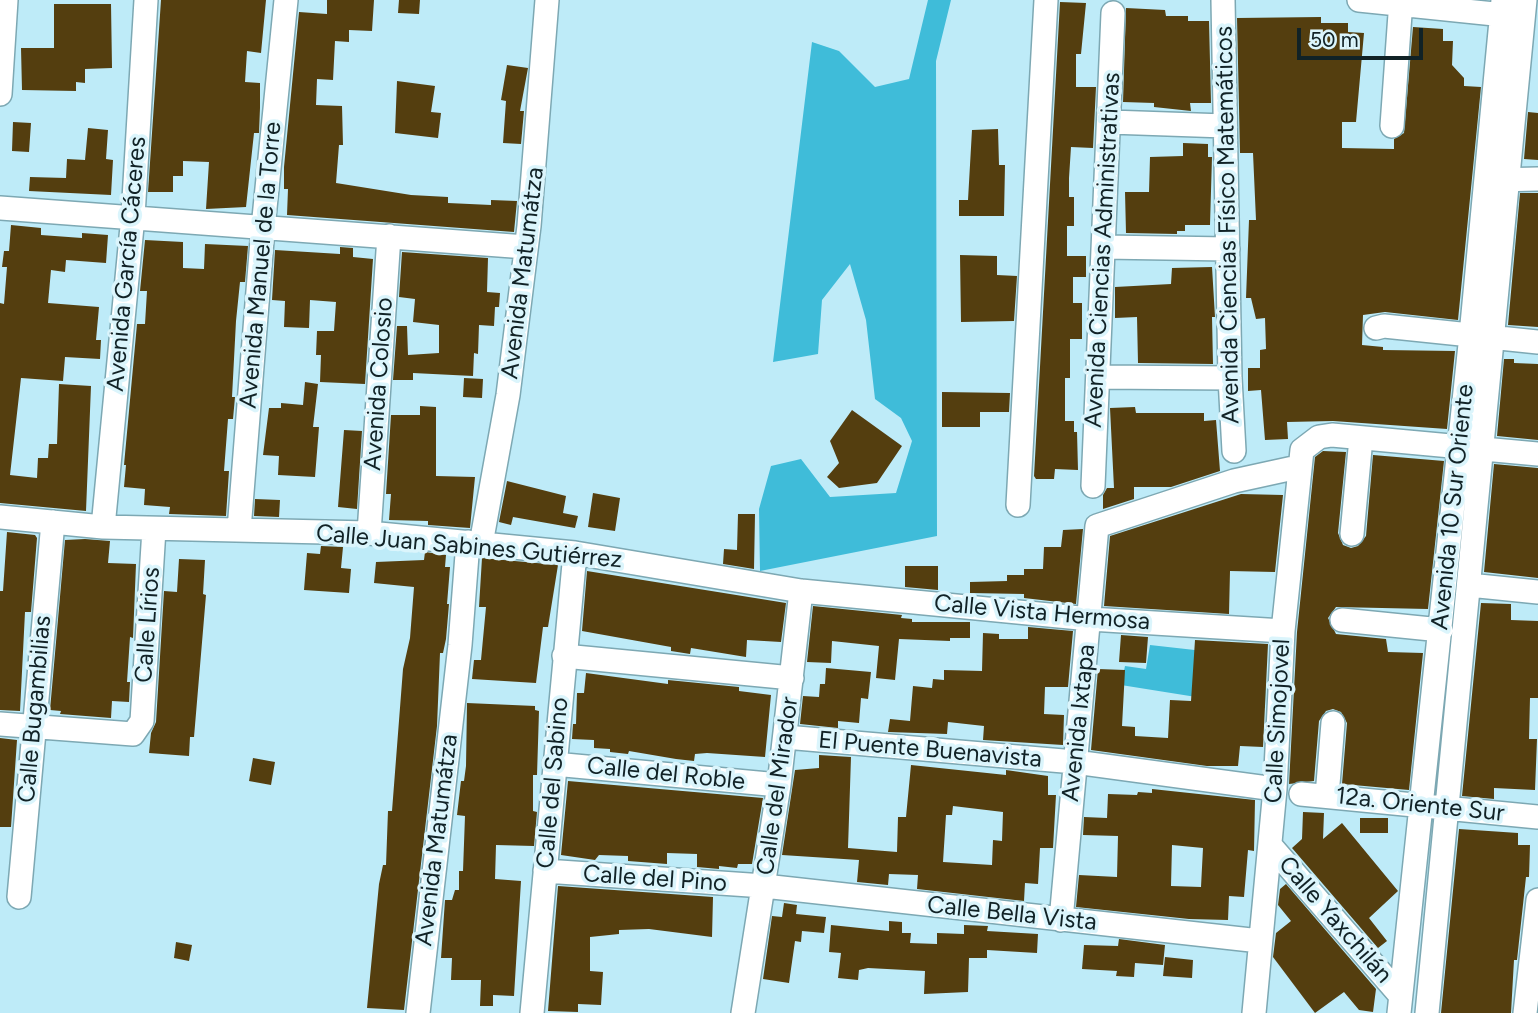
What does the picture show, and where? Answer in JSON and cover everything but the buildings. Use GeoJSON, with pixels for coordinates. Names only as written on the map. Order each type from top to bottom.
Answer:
{"type":"FeatureCollection","features":[{"type":"Feature","properties":{"kind":"street"},"geometry":{"type":"LineString","coordinates":[[0,94],[6,0]]}},
{"type":"Feature","properties":{"kind":"street","name":"Avenida García Cáceres"},"geometry":{"type":"LineString","coordinates":[[103,527],[133,216],[146,0]]}},
{"type":"Feature","properties":{"kind":"street","name":"Avenida Manuel de la Torre"},"geometry":{"type":"LineString","coordinates":[[239,530],[263,228],[286,0]]}},
{"type":"Feature","properties":{"kind":"street","name":"Avenida Matumátza"},"geometry":{"type":"LineString","coordinates":[[418,1013],[458,659],[474,543],[508,395],[538,145],[547,0]]}},
{"type":"Feature","properties":{"kind":"street"},"geometry":{"type":"LineString","coordinates":[[1018,505],[1046,0]]}},
{"type":"Feature","properties":{"kind":"street","name":"Avenida Ciencias Físico Matemáticos"},"geometry":{"type":"LineString","coordinates":[[1223,0],[1230,378],[1234,450]]}},
{"type":"Feature","properties":{"kind":"street"},"geometry":{"type":"LineString","coordinates":[[1359,0],[1518,10]]}},
{"type":"Feature","properties":{"kind":"street"},"geometry":{"type":"LineString","coordinates":[[1392,126],[1401,2]]}},
{"type":"Feature","properties":{"kind":"street","name":"Avenida 10 Sur Oriente"},"geometry":{"type":"LineString","coordinates":[[1400,1004],[1459,448],[1482,336],[1518,10]]}},
{"type":"Feature","properties":{"kind":"street","name":"Avenida Ciencias Administrativas"},"geometry":{"type":"LineString","coordinates":[[1093,486],[1113,13]]}},
{"type":"Feature","properties":{"kind":"street"},"geometry":{"type":"LineString","coordinates":[[1110,122],[1225,126]]}},
{"type":"Feature","properties":{"kind":"street"},"geometry":{"type":"LineString","coordinates":[[1498,180],[1538,179]]}},
{"type":"Feature","properties":{"kind":"street"},"geometry":{"type":"LineString","coordinates":[[0,208],[526,247]]}},
{"type":"Feature","properties":{"kind":"street","name":"Avenida Colosio"},"geometry":{"type":"LineString","coordinates":[[369,533],[389,236]]}},
{"type":"Feature","properties":{"kind":"street"},"geometry":{"type":"LineString","coordinates":[[1104,247],[1228,249]]}},
{"type":"Feature","properties":{"kind":"street"},"geometry":{"type":"LineString","coordinates":[[1376,328],[1384,326],[1538,342]]}},
{"type":"Feature","properties":{"kind":"street","name":"Avenida 10 Sur Oriente"},"geometry":{"type":"LineString","coordinates":[[1427,1013],[1482,448],[1482,336]]}},
{"type":"Feature","properties":{"kind":"street"},"geometry":{"type":"LineString","coordinates":[[1098,377],[1230,378]]}},
{"type":"Feature","properties":{"kind":"street","name":"Calle Simojovel"},"geometry":{"type":"LineString","coordinates":[[1254,1013],[1275,789],[1283,631],[1298,467],[1302,450],[1319,437],[1361,438]]}},
{"type":"Feature","properties":{"kind":"street"},"geometry":{"type":"LineString","coordinates":[[1352,534],[1361,438],[1538,454]]}},
{"type":"Feature","properties":{"kind":"street","name":"Avenida Ixtapa"},"geometry":{"type":"LineString","coordinates":[[1061,920],[1097,526],[1234,481],[1298,467]]}},
{"type":"Feature","properties":{"kind":"street","name":"Calle Juan Sabines Gutiérrez"},"geometry":{"type":"LineString","coordinates":[[0,517],[103,527],[369,533],[575,553],[801,591]]}},
{"type":"Feature","properties":{"kind":"street","name":"Calle Bugambilias"},"geometry":{"type":"LineString","coordinates":[[19,897],[32,726],[53,522]]}},
{"type":"Feature","properties":{"kind":"street","name":"Calle Lírios"},"geometry":{"type":"LineString","coordinates":[[32,726],[133,734],[142,721],[153,529]]}},
{"type":"Feature","properties":{"kind":"street","name":"Calle del Sabino"},"geometry":{"type":"LineString","coordinates":[[532,1013],[575,553]]}},
{"type":"Feature","properties":{"kind":"street"},"geometry":{"type":"LineString","coordinates":[[1469,585],[1538,592]]}},
{"type":"Feature","properties":{"kind":"street","name":"Calle Vista Hermosa"},"geometry":{"type":"LineString","coordinates":[[801,591],[1090,619],[1283,631]]}},
{"type":"Feature","properties":{"kind":"street","name":"Calle del Mirador"},"geometry":{"type":"LineString","coordinates":[[743,1013],[779,785],[801,591]]}},
{"type":"Feature","properties":{"kind":"street"},"geometry":{"type":"LineString","coordinates":[[1342,620],[1440,630]]}},
{"type":"Feature","properties":{"kind":"street"},"geometry":{"type":"LineString","coordinates":[[564,656],[792,678]]}},
{"type":"Feature","properties":{"kind":"street"},"geometry":{"type":"LineString","coordinates":[[1326,796],[1333,723]]}},
{"type":"Feature","properties":{"kind":"street"},"geometry":{"type":"LineString","coordinates":[[0,724],[32,726]]}},
{"type":"Feature","properties":{"kind":"street","name":"El Puente Buenavista"},"geometry":{"type":"LineString","coordinates":[[785,737],[1074,762]]}},
{"type":"Feature","properties":{"kind":"street"},"geometry":{"type":"LineString","coordinates":[[1074,762],[1275,789]]}},
{"type":"Feature","properties":{"kind":"street","name":"Calle del Roble"},"geometry":{"type":"LineString","coordinates":[[554,764],[779,785]]}},
{"type":"Feature","properties":{"kind":"street","name":"12a. Oriente Sur"},"geometry":{"type":"LineString","coordinates":[[1301,794],[1538,817]]}},
{"type":"Feature","properties":{"kind":"street","name":"Calle Yaxchilán"},"geometry":{"type":"LineString","coordinates":[[1270,845],[1400,1004]]}},
{"type":"Feature","properties":{"kind":"street","name":"Calle del Pino"},"geometry":{"type":"LineString","coordinates":[[545,871],[764,886]]}},
{"type":"Feature","properties":{"kind":"street","name":"Calle Bella Vista"},"geometry":{"type":"LineString","coordinates":[[764,886],[1260,941]]}},
{"type":"Feature","properties":{"kind":"street"},"geometry":{"type":"LineString","coordinates":[[1525,1013],[1538,901]]}},
{"type":"Feature","properties":{"kind":"shaded area"},"geometry":{"type":"Polygon","coordinates":[[[928,0],[951,0],[936,61],[937,536],[760,571],[759,509],[771,466],[801,459],[830,497],[896,493],[912,441],[901,418],[875,399],[866,320],[850,264],[822,300],[818,354],[773,362],[812,42],[839,51],[875,87],[909,79],[928,0]]]}},
{"type":"Feature","properties":{"kind":"shaded area"},"geometry":{"type":"Polygon","coordinates":[[[1150,645],[1266,658],[1265,708],[1121,685],[1125,666],[1146,669],[1150,645]]]}}]}
